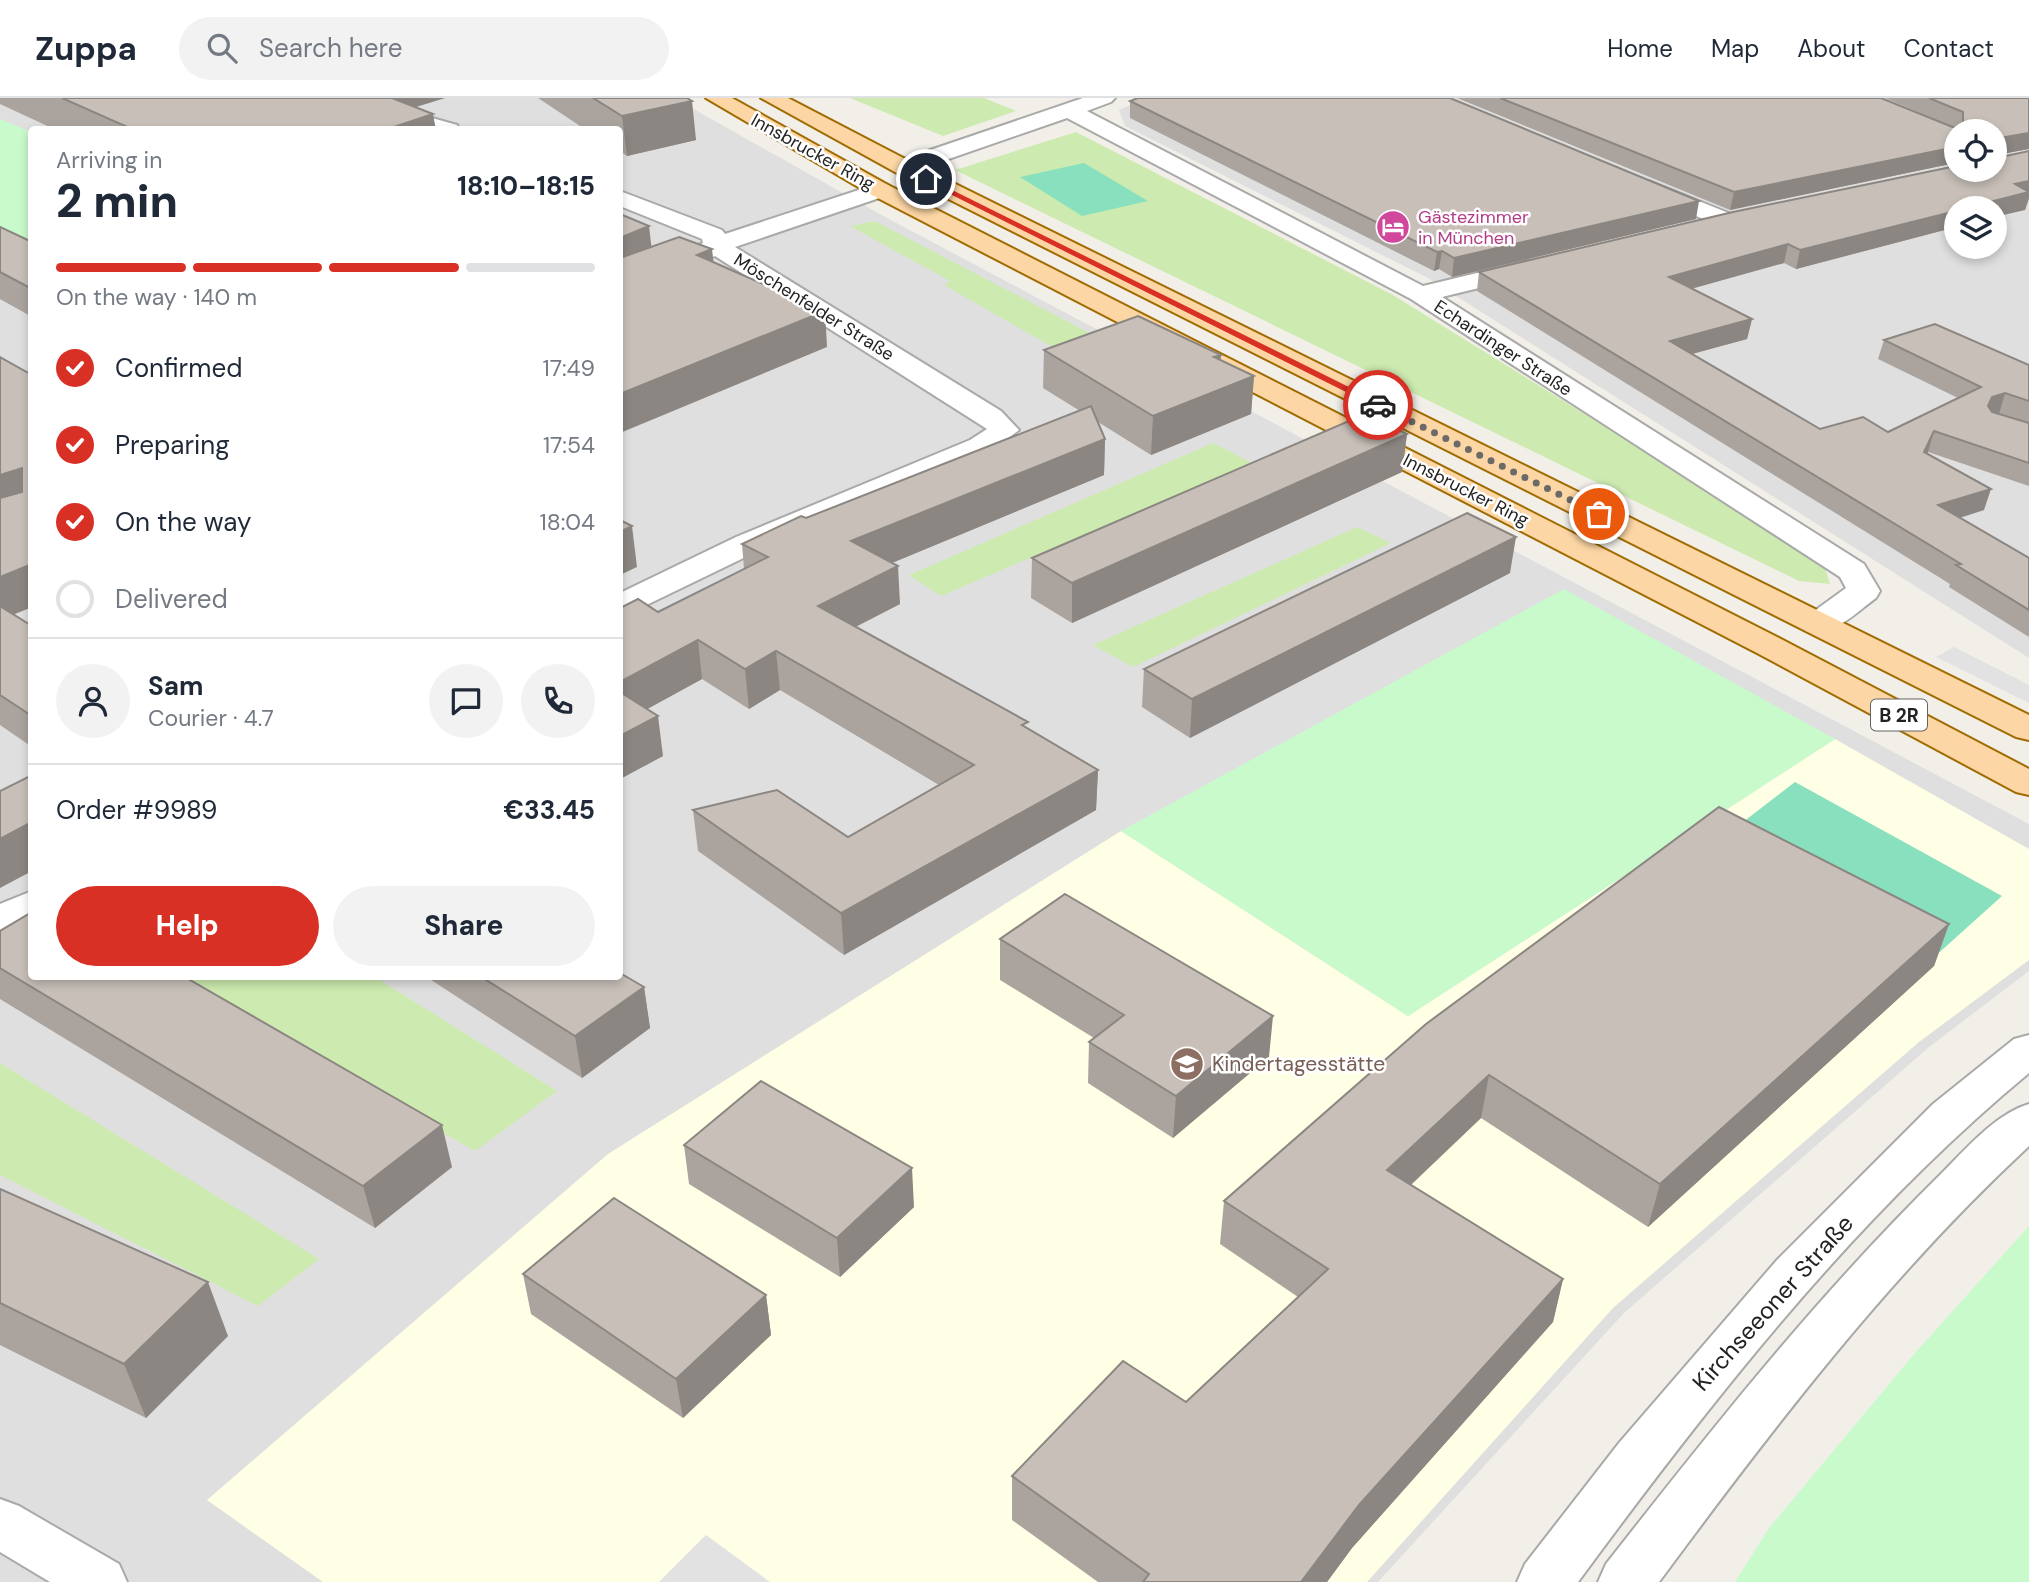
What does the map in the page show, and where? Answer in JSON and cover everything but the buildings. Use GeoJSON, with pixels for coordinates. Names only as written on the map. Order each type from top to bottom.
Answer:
{"type":"FeatureCollection","features":[{"type":"Feature","properties":{"kind":"main road","name":"Innsbrucker Ring"},"geometry":{"type":"LineString","coordinates":[[717,98],[892,179],[1818,624],[2029,729]]}},
{"type":"Feature","properties":{"kind":"main road","name":"Innsbrucker Ring"},"geometry":{"type":"LineString","coordinates":[[772,98],[892,179],[2029,784]]}},
{"type":"Feature","properties":{"kind":"street"},"geometry":{"type":"LineString","coordinates":[[623,284],[1104,98]]}},
{"type":"Feature","properties":{"kind":"street","name":"Echardinger Straße"},"geometry":{"type":"LineString","coordinates":[[1070,110],[1420,295],[1853,571],[1864,591],[1818,624]]}},
{"type":"Feature","properties":{"kind":"street"},"geometry":{"type":"LineString","coordinates":[[413,126],[425,123],[435,126]]}},
{"type":"Feature","properties":{"kind":"street"},"geometry":{"type":"LineString","coordinates":[[1625,178],[1728,221]]}},
{"type":"Feature","properties":{"kind":"street","name":"Möschenfelder Straße"},"geometry":{"type":"LineString","coordinates":[[623,199],[713,235],[716,246],[991,417],[1004,430],[980,446],[747,544],[623,604]]}},
{"type":"Feature","properties":{"kind":"street"},"geometry":{"type":"LineString","coordinates":[[1688,230],[1755,215]]}},
{"type":"Feature","properties":{"kind":"street"},"geometry":{"type":"LineString","coordinates":[[1420,295],[1544,265]]}},
{"type":"Feature","properties":{"kind":"street"},"geometry":{"type":"LineString","coordinates":[[0,921],[28,906]]}},
{"type":"Feature","properties":{"kind":"street","name":"Kirchseeoner Straße"},"geometry":{"type":"LineString","coordinates":[[1545,1582],[1637,1459],[1794,1273],[1949,1115],[2029,1050]]}},
{"type":"Feature","properties":{"kind":"street"},"geometry":{"type":"LineString","coordinates":[[1626,1582],[1771,1392],[1893,1254],[2029,1121]]}},
{"type":"Feature","properties":{"kind":"street"},"geometry":{"type":"LineString","coordinates":[[0,1523],[99,1582]]}},
{"type":"Feature","properties":{"kind":"shaded area"},"geometry":{"type":"Polygon","coordinates":[[[0,98],[674,98],[887,218],[2029,824],[2029,971],[1929,1047],[1624,1313],[1378,1582],[0,1582],[0,98]]]}},
{"type":"Feature","properties":{"kind":"shaded area"},"geometry":{"type":"Polygon","coordinates":[[[1145,98],[2029,98],[2029,658],[1426,277],[1125,126],[1119,110],[1145,98]]]}},
{"type":"Feature","properties":{"kind":"shaded area"},"geometry":{"type":"Polygon","coordinates":[[[1954,647],[2029,685],[2029,703],[1936,657],[1954,647]]]}},
{"type":"Feature","properties":{"kind":"shaded area"},"geometry":{"type":"Polygon","coordinates":[[[1835,739],[2029,849],[2029,960],[1919,1042],[1613,1308],[1367,1582],[323,1582],[207,1500],[608,1154],[1121,831],[1408,1016],[1835,739]]]}},
{"type":"Feature","properties":{"kind":"shaded area"},"geometry":{"type":"Polygon","coordinates":[[[706,1535],[770,1582],[659,1582],[706,1535]]]}},
{"type":"Feature","properties":{"kind":"green space"},"geometry":{"type":"Polygon","coordinates":[[[850,98],[984,98],[1016,111],[943,136],[850,98]]]}},
{"type":"Feature","properties":{"kind":"green space"},"geometry":{"type":"Polygon","coordinates":[[[0,119],[28,131],[28,266],[0,252],[0,119]]]}},
{"type":"Feature","properties":{"kind":"green space"},"geometry":{"type":"Polygon","coordinates":[[[1076,132],[1393,295],[1823,562],[1830,584],[1799,581],[955,170],[1076,132]]]}},
{"type":"Feature","properties":{"kind":"green space"},"geometry":{"type":"Polygon","coordinates":[[[1084,163],[1148,201],[1082,216],[1020,177],[1084,163]]]}},
{"type":"Feature","properties":{"kind":"green space"},"geometry":{"type":"Polygon","coordinates":[[[875,221],[1124,351],[1084,365],[944,285],[950,281],[850,226],[875,221]]]}},
{"type":"Feature","properties":{"kind":"green space"},"geometry":{"type":"Polygon","coordinates":[[[1213,443],[1252,463],[941,596],[909,575],[1213,443]]]}},
{"type":"Feature","properties":{"kind":"green space"},"geometry":{"type":"Polygon","coordinates":[[[1357,527],[1391,543],[1133,667],[1093,645],[1357,527]]]}},
{"type":"Feature","properties":{"kind":"green space"},"geometry":{"type":"Polygon","coordinates":[[[1564,589],[1835,739],[1408,1016],[1121,831],[1564,589]]]}},
{"type":"Feature","properties":{"kind":"green space"},"geometry":{"type":"Polygon","coordinates":[[[1795,782],[2002,896],[1932,959],[1712,846],[1795,782]]]}},
{"type":"Feature","properties":{"kind":"green space"},"geometry":{"type":"Polygon","coordinates":[[[170,980],[380,980],[557,1091],[475,1151],[170,980]]]}},
{"type":"Feature","properties":{"kind":"green space"},"geometry":{"type":"Polygon","coordinates":[[[0,1063],[319,1259],[258,1306],[0,1175],[0,1063]]]}},
{"type":"Feature","properties":{"kind":"green space"},"geometry":{"type":"Polygon","coordinates":[[[2029,1226],[2029,1582],[1735,1582],[1769,1528],[1915,1353],[2029,1226]]]}},
{"type":"Feature","properties":{"kind":"way so far"},"geometry":{"type":"LineString","coordinates":[[1378,405],[1599,514]]}},
{"type":"Feature","properties":{"kind":"place","name":"Gästezimmer in München"},"geometry":{"type":"Point","coordinates":[1393,227]}},
{"type":"Feature","properties":{"kind":"place","name":"Kindertagesstätte"},"geometry":{"type":"Point","coordinates":[1187,1064]}},
{"type":"Feature","properties":{"kind":"route"},"geometry":{"type":"LineString","coordinates":[[926,179],[1378,405]]}}]}
